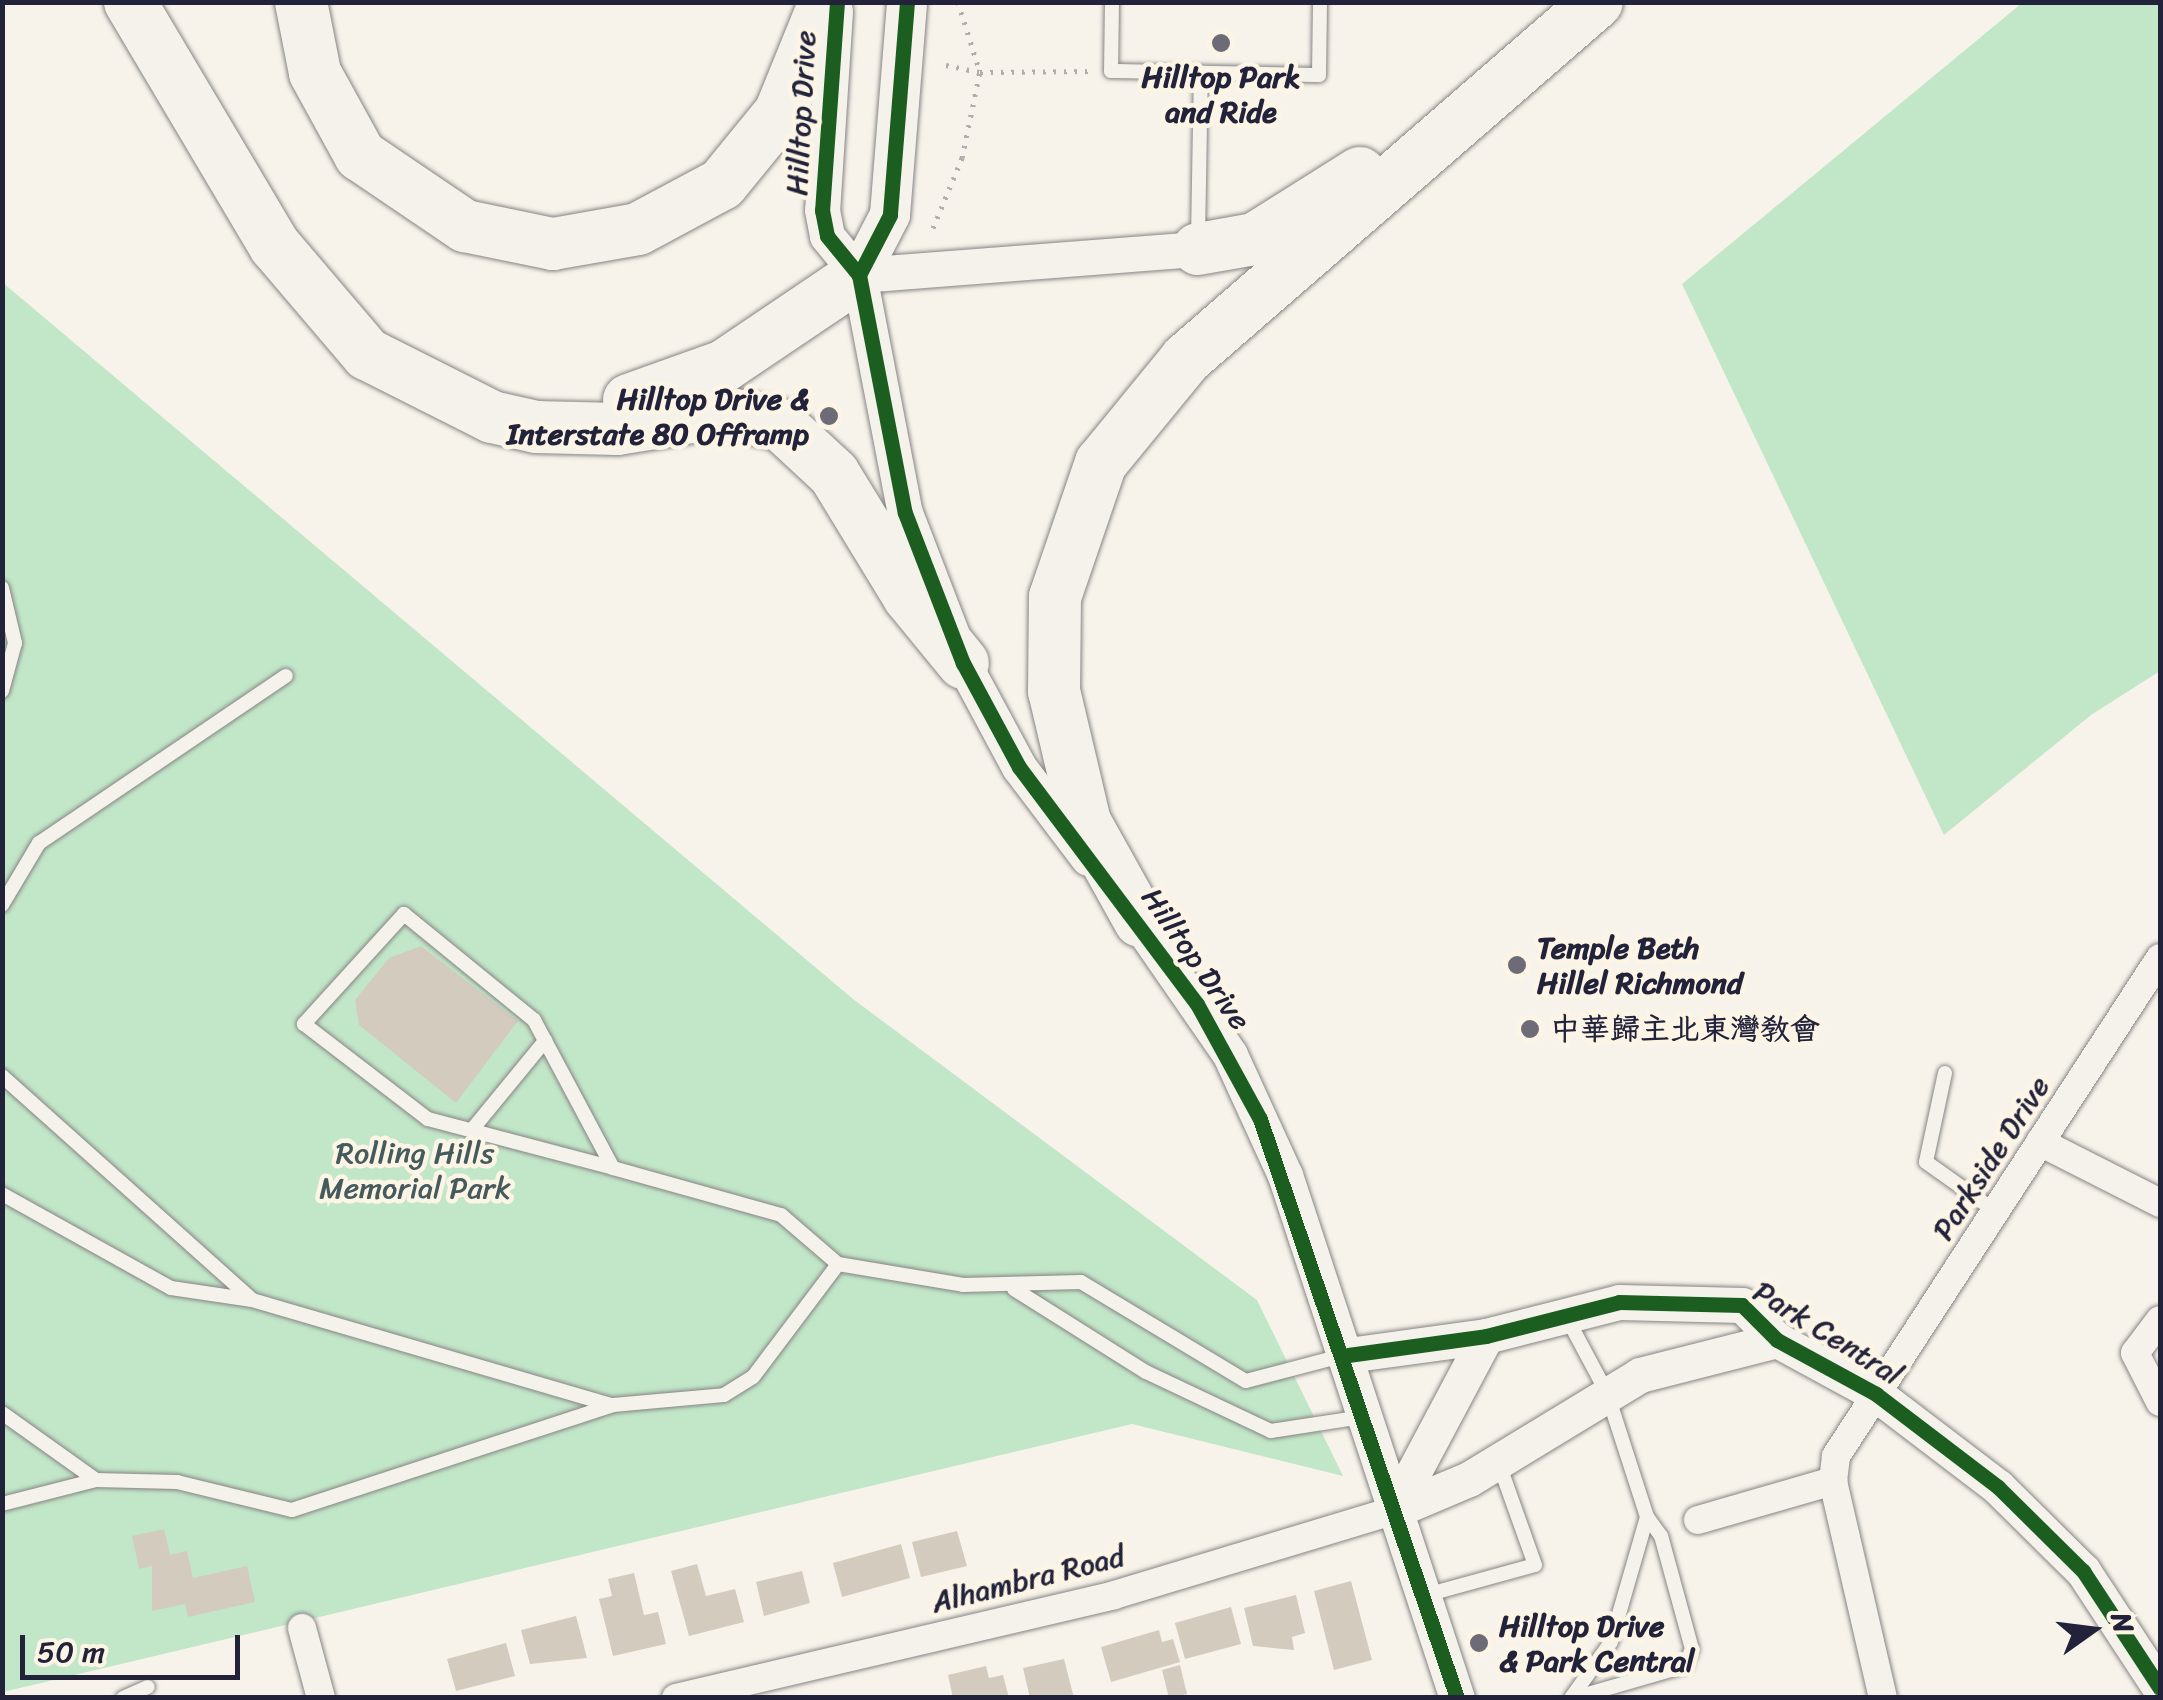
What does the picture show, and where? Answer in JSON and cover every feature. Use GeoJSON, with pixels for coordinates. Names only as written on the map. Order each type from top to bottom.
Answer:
{"type":"FeatureCollection","features":[{"type":"Feature","properties":{"kind":"highway"},"geometry":{"type":"LineString","coordinates":[[130,2],[304,288],[368,354],[436,388],[536,427],[617,429],[722,412],[781,425],[834,474],[909,598],[963,663]]}},
{"type":"Feature","properties":{"kind":"highway"},"geometry":{"type":"LineString","coordinates":[[301,2],[314,74],[360,155],[466,226],[553,244],[638,229],[722,184],[780,113],[826,2]]}},
{"type":"Feature","properties":{"kind":"highway"},"geometry":{"type":"LineString","coordinates":[[1140,921],[1086,822],[1058,720],[1055,597],[1082,504],[1151,392],[1597,2]]}},
{"type":"Feature","properties":{"kind":"highway"},"geometry":{"type":"LineString","coordinates":[[1198,249],[1281,227],[1519,68]]}},
{"type":"Feature","properties":{"kind":"highway"},"geometry":{"type":"LineString","coordinates":[[436,388],[538,411],[648,395],[758,346],[859,275]]}},
{"type":"Feature","properties":{"kind":"main road"},"geometry":{"type":"LineString","coordinates":[[859,275],[890,215],[907,2]]}},
{"type":"Feature","properties":{"kind":"street","name":"Hilltop Drive"},"geometry":{"type":"LineString","coordinates":[[836,2],[822,210],[827,236],[859,275],[890,459],[963,663],[1019,767],[1140,921],[1230,1055],[1285,1175],[1348,1354],[1393,1512],[1457,1698]]}},
{"type":"Feature","properties":{"kind":"street"},"geometry":{"type":"LineString","coordinates":[[859,275],[1198,249]]}},
{"type":"Feature","properties":{"kind":"street","name":"Parkside Drive"},"geometry":{"type":"LineString","coordinates":[[1834,1482],[1836,1456],[2160,958]]}},
{"type":"Feature","properties":{"kind":"street"},"geometry":{"type":"LineString","coordinates":[[2040,1142],[2160,1203]]}},
{"type":"Feature","properties":{"kind":"street","name":"Park Central"},"geometry":{"type":"LineString","coordinates":[[1348,1354],[1486,1336],[1676,1298],[1742,1305],[1777,1340],[1876,1394],[1998,1487],[2083,1571],[2160,1688]]}},
{"type":"Feature","properties":{"kind":"street"},"geometry":{"type":"LineString","coordinates":[[2160,1320],[2135,1352],[2160,1402]]}},
{"type":"Feature","properties":{"kind":"street"},"geometry":{"type":"LineString","coordinates":[[1393,1512],[1486,1336]]}},
{"type":"Feature","properties":{"kind":"street","name":"Park Central"},"geometry":{"type":"LineString","coordinates":[[1393,1512],[1498,1460],[1607,1393],[1725,1347],[1777,1340]]}},
{"type":"Feature","properties":{"kind":"street"},"geometry":{"type":"LineString","coordinates":[[1698,1520],[1834,1482],[1882,1698]]}},
{"type":"Feature","properties":{"kind":"street","name":"Alhambra Road"},"geometry":{"type":"LineString","coordinates":[[676,1698],[1114,1595],[1393,1512]]}},
{"type":"Feature","properties":{"kind":"street"},"geometry":{"type":"LineString","coordinates":[[302,1628],[321,1698]]}},
{"type":"Feature","properties":{"kind":"lane"},"geometry":{"type":"LineString","coordinates":[[1112,2],[1111,71],[1319,75],[1320,2]]}},
{"type":"Feature","properties":{"kind":"lane"},"geometry":{"type":"LineString","coordinates":[[1198,249],[1201,72]]}},
{"type":"Feature","properties":{"kind":"lane"},"geometry":{"type":"LineString","coordinates":[[2,588],[15,643],[2,691]]}},
{"type":"Feature","properties":{"kind":"lane"},"geometry":{"type":"LineString","coordinates":[[2,905],[39,843],[286,676]]}},
{"type":"Feature","properties":{"kind":"lane"},"geometry":{"type":"LineString","coordinates":[[614,1168],[534,1020],[404,914],[304,1024],[428,1120],[781,1216],[838,1264],[1013,1288],[1081,1282],[1246,1381],[1348,1354]]}},
{"type":"Feature","properties":{"kind":"lane"},"geometry":{"type":"LineString","coordinates":[[471,1131],[545,1041]]}},
{"type":"Feature","properties":{"kind":"lane"},"geometry":{"type":"LineString","coordinates":[[1946,1073],[1926,1162],[1995,1211]]}},
{"type":"Feature","properties":{"kind":"lane"},"geometry":{"type":"LineString","coordinates":[[2,1076],[252,1300]]}},
{"type":"Feature","properties":{"kind":"lane"},"geometry":{"type":"LineString","coordinates":[[2,1194],[171,1288],[252,1300],[613,1406]]}},
{"type":"Feature","properties":{"kind":"lane"},"geometry":{"type":"LineString","coordinates":[[2,1504],[96,1480],[178,1482],[292,1510],[613,1406],[724,1395],[753,1376],[838,1264]]}},
{"type":"Feature","properties":{"kind":"lane"},"geometry":{"type":"LineString","coordinates":[[1013,1288],[1146,1372],[1272,1431],[1363,1417]]}},
{"type":"Feature","properties":{"kind":"lane"},"geometry":{"type":"LineString","coordinates":[[1567,1317],[1607,1393],[1647,1517],[1662,1536],[1692,1649],[1685,1666],[1572,1698]]}},
{"type":"Feature","properties":{"kind":"lane"},"geometry":{"type":"LineString","coordinates":[[2,1413],[96,1480]]}},
{"type":"Feature","properties":{"kind":"lane"},"geometry":{"type":"LineString","coordinates":[[1425,1596],[1535,1565],[1498,1460]]}},
{"type":"Feature","properties":{"kind":"lane"},"geometry":{"type":"LineString","coordinates":[[1572,1698],[1611,1642],[1647,1517]]}},
{"type":"Feature","properties":{"kind":"lane"},"geometry":{"type":"LineString","coordinates":[[123,1698],[148,1687]]}},
{"type":"Feature","properties":{"kind":"path"},"geometry":{"type":"LineString","coordinates":[[933,228],[962,158],[980,72],[958,2]]}},
{"type":"Feature","properties":{"kind":"path"},"geometry":{"type":"LineString","coordinates":[[946,65],[980,72],[1111,71]]}},
{"type":"Feature","properties":{"kind":"green space"},"geometry":{"type":"Polygon","coordinates":[[[2022,3],[2160,3],[2160,671],[2091,715],[1944,835],[1682,284],[2022,3]]]}},
{"type":"Feature","properties":{"kind":"green space","name":"Rolling Hills Memorial Park"},"geometry":{"type":"Polygon","coordinates":[[[2,282],[853,999],[1257,1300],[1343,1476],[1132,1424],[3,1692],[2,282]]]}},
{"type":"Feature","properties":{"kind":"building"},"geometry":{"type":"Polygon","coordinates":[[[421,946],[518,1021],[456,1103],[359,1025],[355,1000],[389,958],[421,946]]]}},
{"type":"Feature","properties":{"kind":"building"},"geometry":{"type":"Polygon","coordinates":[[[164,1529],[170,1555],[187,1551],[193,1578],[247,1566],[255,1602],[188,1617],[185,1604],[152,1611],[152,1566],[139,1569],[132,1536],[164,1529]]]}},
{"type":"Feature","properties":{"kind":"building"},"geometry":{"type":"Polygon","coordinates":[[[957,1531],[967,1566],[921,1577],[912,1542],[957,1531]]]}},
{"type":"Feature","properties":{"kind":"building"},"geometry":{"type":"Polygon","coordinates":[[[901,1544],[910,1578],[842,1597],[833,1563],[901,1544]]]}},
{"type":"Feature","properties":{"kind":"building"},"geometry":{"type":"Polygon","coordinates":[[[697,1564],[706,1596],[735,1589],[744,1622],[689,1636],[671,1571],[697,1564]]]}},
{"type":"Feature","properties":{"kind":"building"},"geometry":{"type":"Polygon","coordinates":[[[802,1571],[810,1603],[764,1616],[756,1582],[802,1571]]]}},
{"type":"Feature","properties":{"kind":"building"},"geometry":{"type":"Polygon","coordinates":[[[634,1573],[644,1615],[658,1612],[666,1644],[613,1656],[599,1599],[612,1596],[608,1579],[634,1573]]]}},
{"type":"Feature","properties":{"kind":"building"},"geometry":{"type":"Polygon","coordinates":[[[1351,1581],[1372,1660],[1334,1670],[1314,1591],[1351,1581]]]}},
{"type":"Feature","properties":{"kind":"building"},"geometry":{"type":"Polygon","coordinates":[[[1296,1595],[1305,1633],[1292,1637],[1294,1650],[1253,1646],[1244,1608],[1296,1595]]]}},
{"type":"Feature","properties":{"kind":"building"},"geometry":{"type":"Polygon","coordinates":[[[1231,1607],[1241,1644],[1185,1659],[1175,1623],[1231,1607]]]}},
{"type":"Feature","properties":{"kind":"building"},"geometry":{"type":"Polygon","coordinates":[[[576,1616],[587,1658],[530,1664],[521,1630],[576,1616]]]}},
{"type":"Feature","properties":{"kind":"building"},"geometry":{"type":"Polygon","coordinates":[[[1159,1630],[1162,1642],[1173,1639],[1180,1662],[1111,1682],[1101,1647],[1159,1630]]]}},
{"type":"Feature","properties":{"kind":"building"},"geometry":{"type":"Polygon","coordinates":[[[506,1643],[515,1676],[456,1691],[447,1659],[506,1643]]]}},
{"type":"Feature","properties":{"kind":"building"},"geometry":{"type":"Polygon","coordinates":[[[1064,1659],[1074,1698],[1030,1698],[1023,1668],[1064,1659]]]}},
{"type":"Feature","properties":{"kind":"building"},"geometry":{"type":"Polygon","coordinates":[[[1180,1665],[1187,1694],[1169,1698],[1162,1670],[1180,1665]]]}},
{"type":"Feature","properties":{"kind":"building"},"geometry":{"type":"Polygon","coordinates":[[[986,1666],[989,1678],[1003,1675],[1009,1698],[953,1698],[948,1675],[986,1666]]]}},
{"type":"Feature","properties":{"kind":"cycle path"},"geometry":{"type":"LineString","coordinates":[[837,2],[822,210],[827,236],[859,275]]}},
{"type":"Feature","properties":{"kind":"cycle path"},"geometry":{"type":"LineString","coordinates":[[907,2],[890,215],[859,275],[905,513],[963,663],[1019,767],[1197,1004],[1260,1119],[1457,1698]]}},
{"type":"Feature","properties":{"kind":"cycle path"},"geometry":{"type":"LineString","coordinates":[[1348,1355],[1486,1336],[1619,1302],[1742,1305],[1777,1340],[1876,1394],[1998,1487],[2083,1571],[2160,1688]]}},
{"type":"Feature","properties":{"kind":"place","name":"Hilltop Park and Ride"},"geometry":{"type":"Point","coordinates":[1221,43]}},
{"type":"Feature","properties":{"kind":"place","name":"Hilltop Drive & Interstate 80 Offramp"},"geometry":{"type":"Point","coordinates":[829,416]}},
{"type":"Feature","properties":{"kind":"place","name":"Temple Beth Hillel Richmond"},"geometry":{"type":"Point","coordinates":[1517,965]}},
{"type":"Feature","properties":{"kind":"place","name":"中華歸主北東灣教會"},"geometry":{"type":"Point","coordinates":[1530,1029]}},
{"type":"Feature","properties":{"kind":"place","name":"Hilltop Drive & Park Central"},"geometry":{"type":"Point","coordinates":[1479,1643]}}]}
